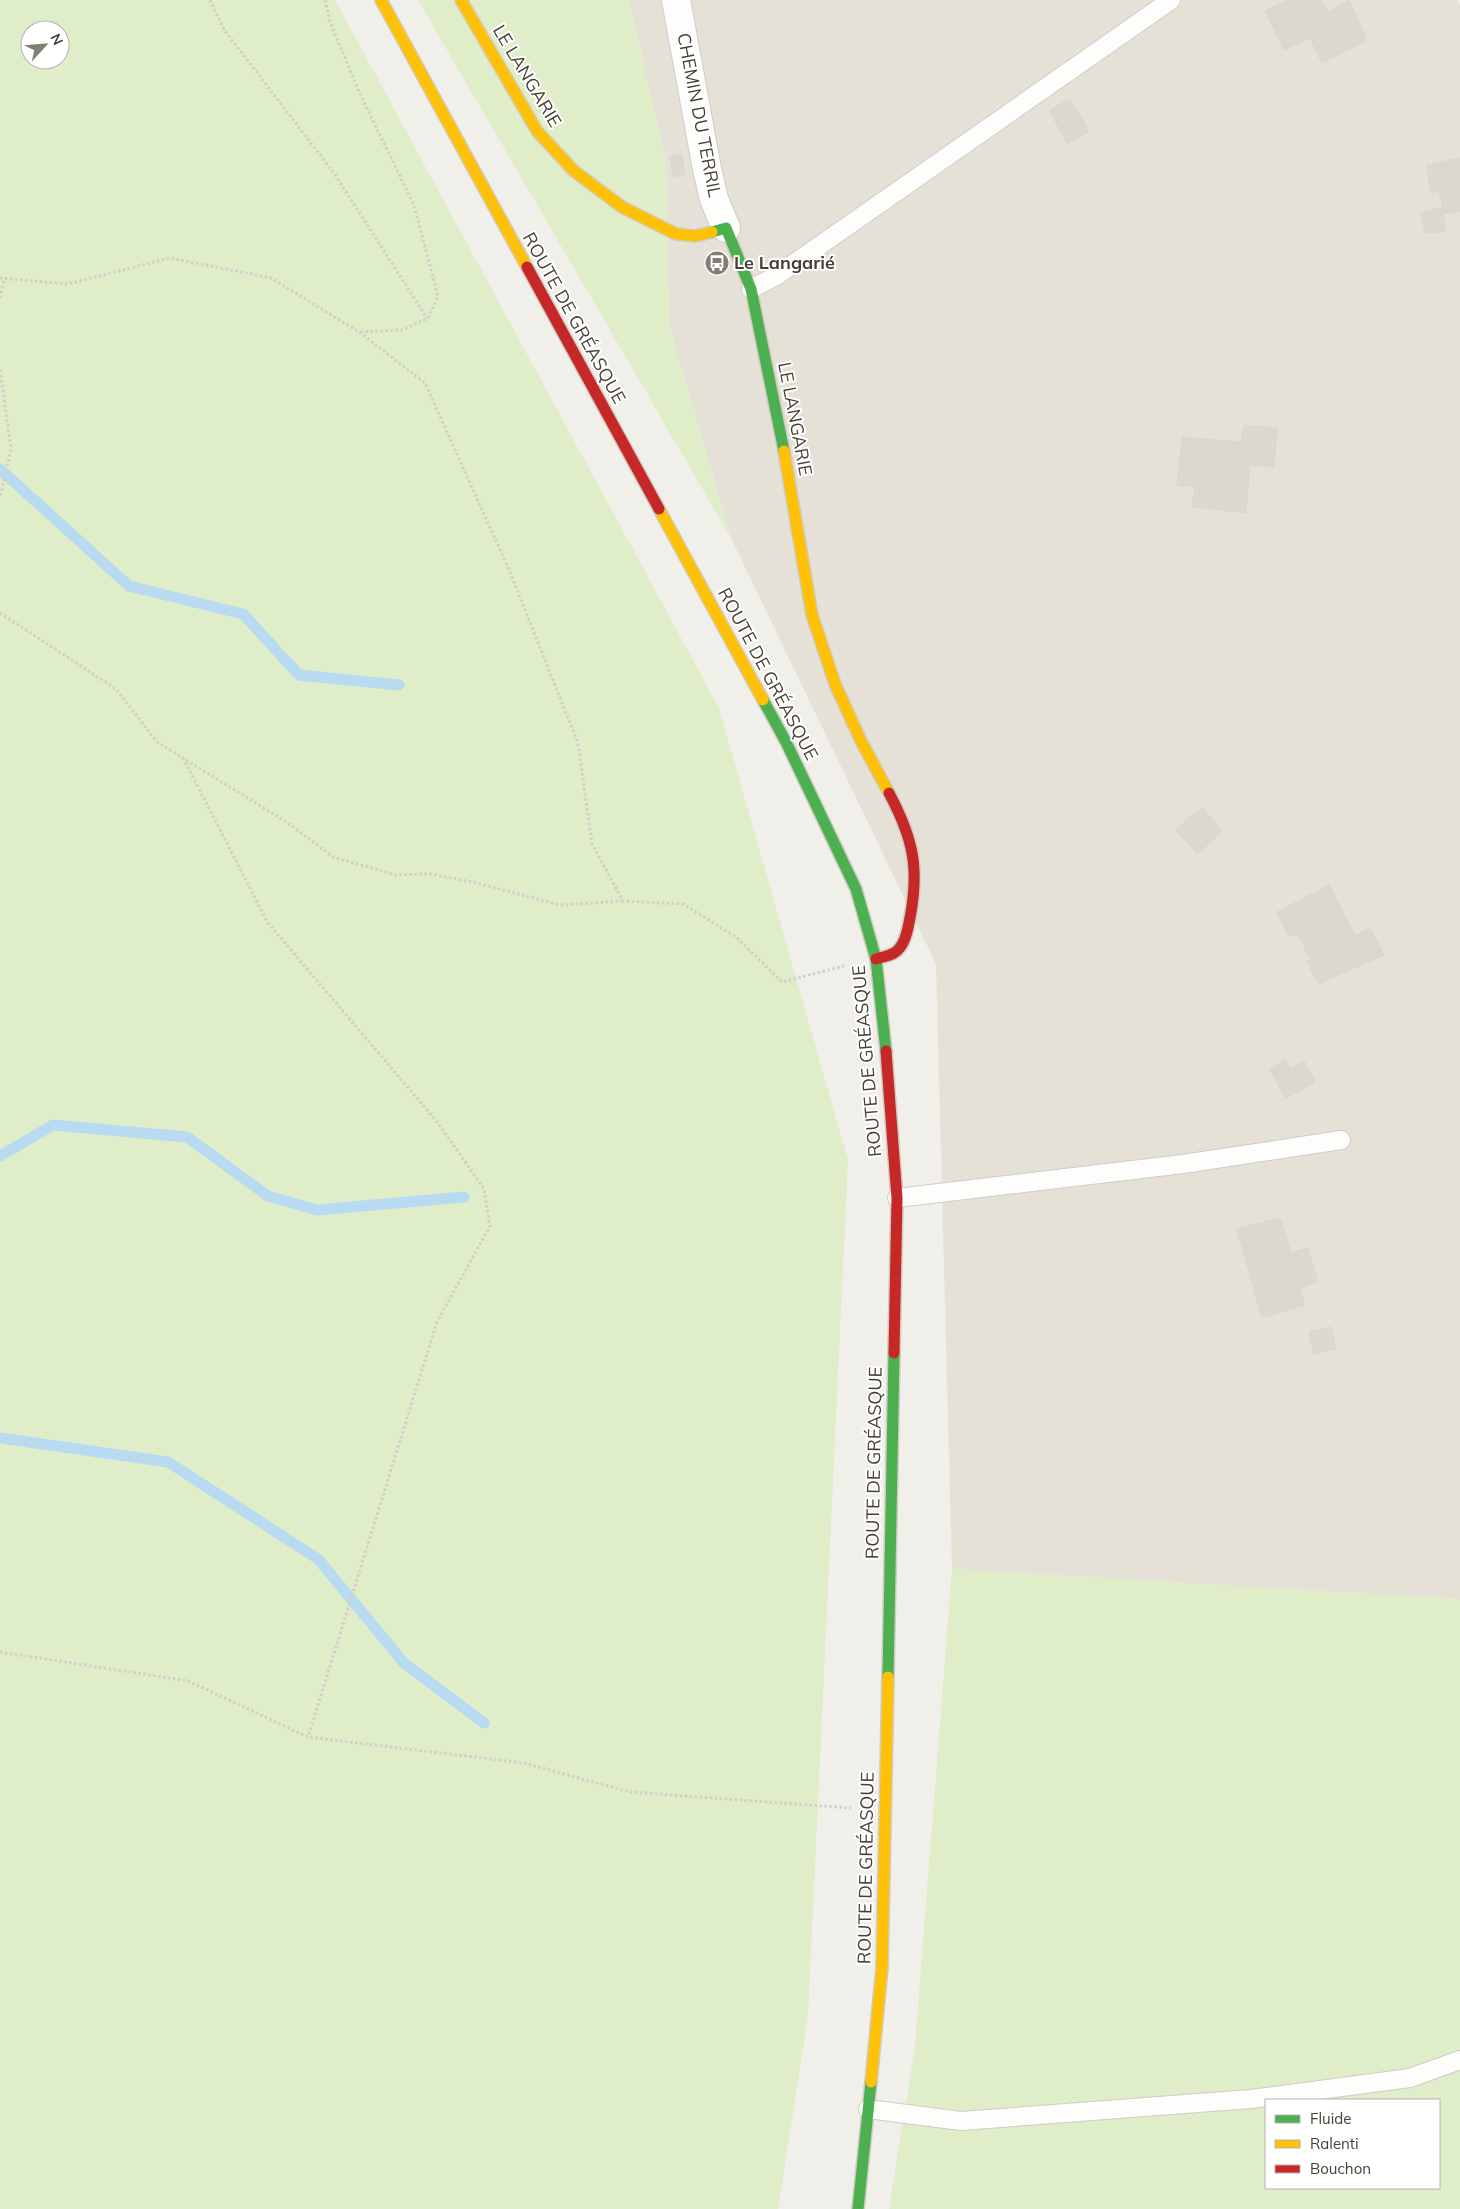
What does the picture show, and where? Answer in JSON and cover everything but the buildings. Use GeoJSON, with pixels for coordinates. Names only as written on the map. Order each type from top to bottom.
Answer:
{"type":"FeatureCollection","features":[{"type":"Feature","properties":{"kind":"street","name":"ROUTE DE GRÉASQUE"},"geometry":{"type":"LineString","coordinates":[[381,0],[786,742],[856,889],[876,959],[883,1013],[897,1198],[882,1968],[858,2209]]}},
{"type":"Feature","properties":{"kind":"street","name":"LE LANGARIE"},"geometry":{"type":"LineString","coordinates":[[461,0],[537,131],[574,172],[622,207],[676,234],[694,236],[726,228],[751,289],[778,415],[812,615],[835,684],[861,741],[903,818],[910,842],[915,867],[915,893],[907,933],[902,945],[895,952],[876,959]]}},
{"type":"Feature","properties":{"kind":"street","name":"CHEMIN DU TERRIL"},"geometry":{"type":"LineString","coordinates":[[676,0],[707,169],[714,199],[726,228]]}},
{"type":"Feature","properties":{"kind":"lane"},"geometry":{"type":"LineString","coordinates":[[751,289],[776,276],[1171,0]]}},
{"type":"Feature","properties":{"kind":"lane"},"geometry":{"type":"LineString","coordinates":[[897,1198],[1154,1168],[1341,1140]]}},
{"type":"Feature","properties":{"kind":"lane"},"geometry":{"type":"LineString","coordinates":[[868,2109],[961,2121],[1251,2099],[1410,2078],[1460,2060]]}},
{"type":"Feature","properties":{"kind":"path"},"geometry":{"type":"LineString","coordinates":[[210,0],[225,31],[334,173],[428,318]]}},
{"type":"Feature","properties":{"kind":"path"},"geometry":{"type":"LineString","coordinates":[[325,0],[330,22],[358,92],[414,205],[438,296],[428,318],[402,330],[358,332]]}},
{"type":"Feature","properties":{"kind":"path"},"geometry":{"type":"LineString","coordinates":[[0,298],[2,279],[68,284],[170,258],[271,278],[358,332],[425,383],[510,572],[578,743],[592,844],[623,901]]}},
{"type":"Feature","properties":{"kind":"path"},"geometry":{"type":"LineString","coordinates":[[0,370],[11,448],[0,497]]}},
{"type":"Feature","properties":{"kind":"path"},"geometry":{"type":"LineString","coordinates":[[0,613],[116,689],[157,742],[288,823],[334,857],[396,875],[430,874],[477,883],[560,905],[623,901],[683,904],[736,937],[782,982],[876,959]]}},
{"type":"Feature","properties":{"kind":"path"},"geometry":{"type":"LineString","coordinates":[[183,758],[268,923],[438,1123],[484,1189],[490,1226],[437,1322],[308,1737]]}},
{"type":"Feature","properties":{"kind":"path"},"geometry":{"type":"LineString","coordinates":[[0,1652],[188,1681],[308,1737],[524,1763],[630,1792],[885,1811]]}},
{"type":"Feature","properties":{"kind":"shaded area"},"geometry":{"type":"Polygon","coordinates":[[[629,0],[1457,0],[1460,5],[1460,1599],[952,1569],[936,964],[731,538],[669,325],[666,162],[629,0]]]}},
{"type":"Feature","properties":{"kind":"green space"},"geometry":{"type":"Polygon","coordinates":[[[0,0],[335,0],[719,708],[848,1160],[808,2016],[778,2209],[0,2209],[0,0]]]}},
{"type":"Feature","properties":{"kind":"green space"},"geometry":{"type":"Polygon","coordinates":[[[418,0],[629,0],[666,162],[669,325],[731,538],[418,0]]]}},
{"type":"Feature","properties":{"kind":"green space"},"geometry":{"type":"Polygon","coordinates":[[[952,1569],[1460,1599],[1460,2209],[889,2209],[915,2046],[952,1569]]]}},
{"type":"Feature","properties":{"kind":"waterway"},"geometry":{"type":"LineString","coordinates":[[0,469],[129,586],[243,614],[299,675],[399,685]]}},
{"type":"Feature","properties":{"kind":"waterway"},"geometry":{"type":"LineString","coordinates":[[0,1156],[53,1125],[187,1137],[268,1196],[317,1210],[464,1197]]}},
{"type":"Feature","properties":{"kind":"waterway"},"geometry":{"type":"LineString","coordinates":[[0,1438],[168,1462],[318,1559],[404,1663],[484,1723]]}},
{"type":"Feature","properties":{"kind":"traffic: fast"},"geometry":{"type":"LineString","coordinates":[[712,232],[726,228],[751,289],[784,451]]}},
{"type":"Feature","properties":{"kind":"traffic: fast"},"geometry":{"type":"LineString","coordinates":[[763,700],[786,742],[856,889],[876,959],[886,1051]]}},
{"type":"Feature","properties":{"kind":"traffic: fast"},"geometry":{"type":"LineString","coordinates":[[888,1677],[894,1353]]}},
{"type":"Feature","properties":{"kind":"traffic: fast"},"geometry":{"type":"LineString","coordinates":[[858,2209],[871,2082]]}},
{"type":"Feature","properties":{"kind":"traffic: slow"},"geometry":{"type":"LineString","coordinates":[[381,0],[527,267]]}},
{"type":"Feature","properties":{"kind":"traffic: slow"},"geometry":{"type":"LineString","coordinates":[[461,0],[537,131],[574,171],[622,207],[676,234],[695,236],[712,232]]}},
{"type":"Feature","properties":{"kind":"traffic: slow"},"geometry":{"type":"LineString","coordinates":[[784,451],[812,615],[835,684],[861,741],[889,793]]}},
{"type":"Feature","properties":{"kind":"traffic: slow"},"geometry":{"type":"LineString","coordinates":[[659,509],[763,700]]}},
{"type":"Feature","properties":{"kind":"traffic: slow"},"geometry":{"type":"LineString","coordinates":[[871,2082],[882,1968],[888,1677]]}},
{"type":"Feature","properties":{"kind":"traffic: jam"},"geometry":{"type":"LineString","coordinates":[[527,267],[659,509]]}},
{"type":"Feature","properties":{"kind":"traffic: jam"},"geometry":{"type":"LineString","coordinates":[[876,959],[894,953],[903,944],[909,923],[914,887],[914,871],[909,841],[889,793]]}},
{"type":"Feature","properties":{"kind":"traffic: jam"},"geometry":{"type":"LineString","coordinates":[[886,1051],[897,1198],[894,1353]]}},
{"type":"Feature","properties":{"kind":"place","name":"Le Langarié"},"geometry":{"type":"Point","coordinates":[717,263]}}]}
